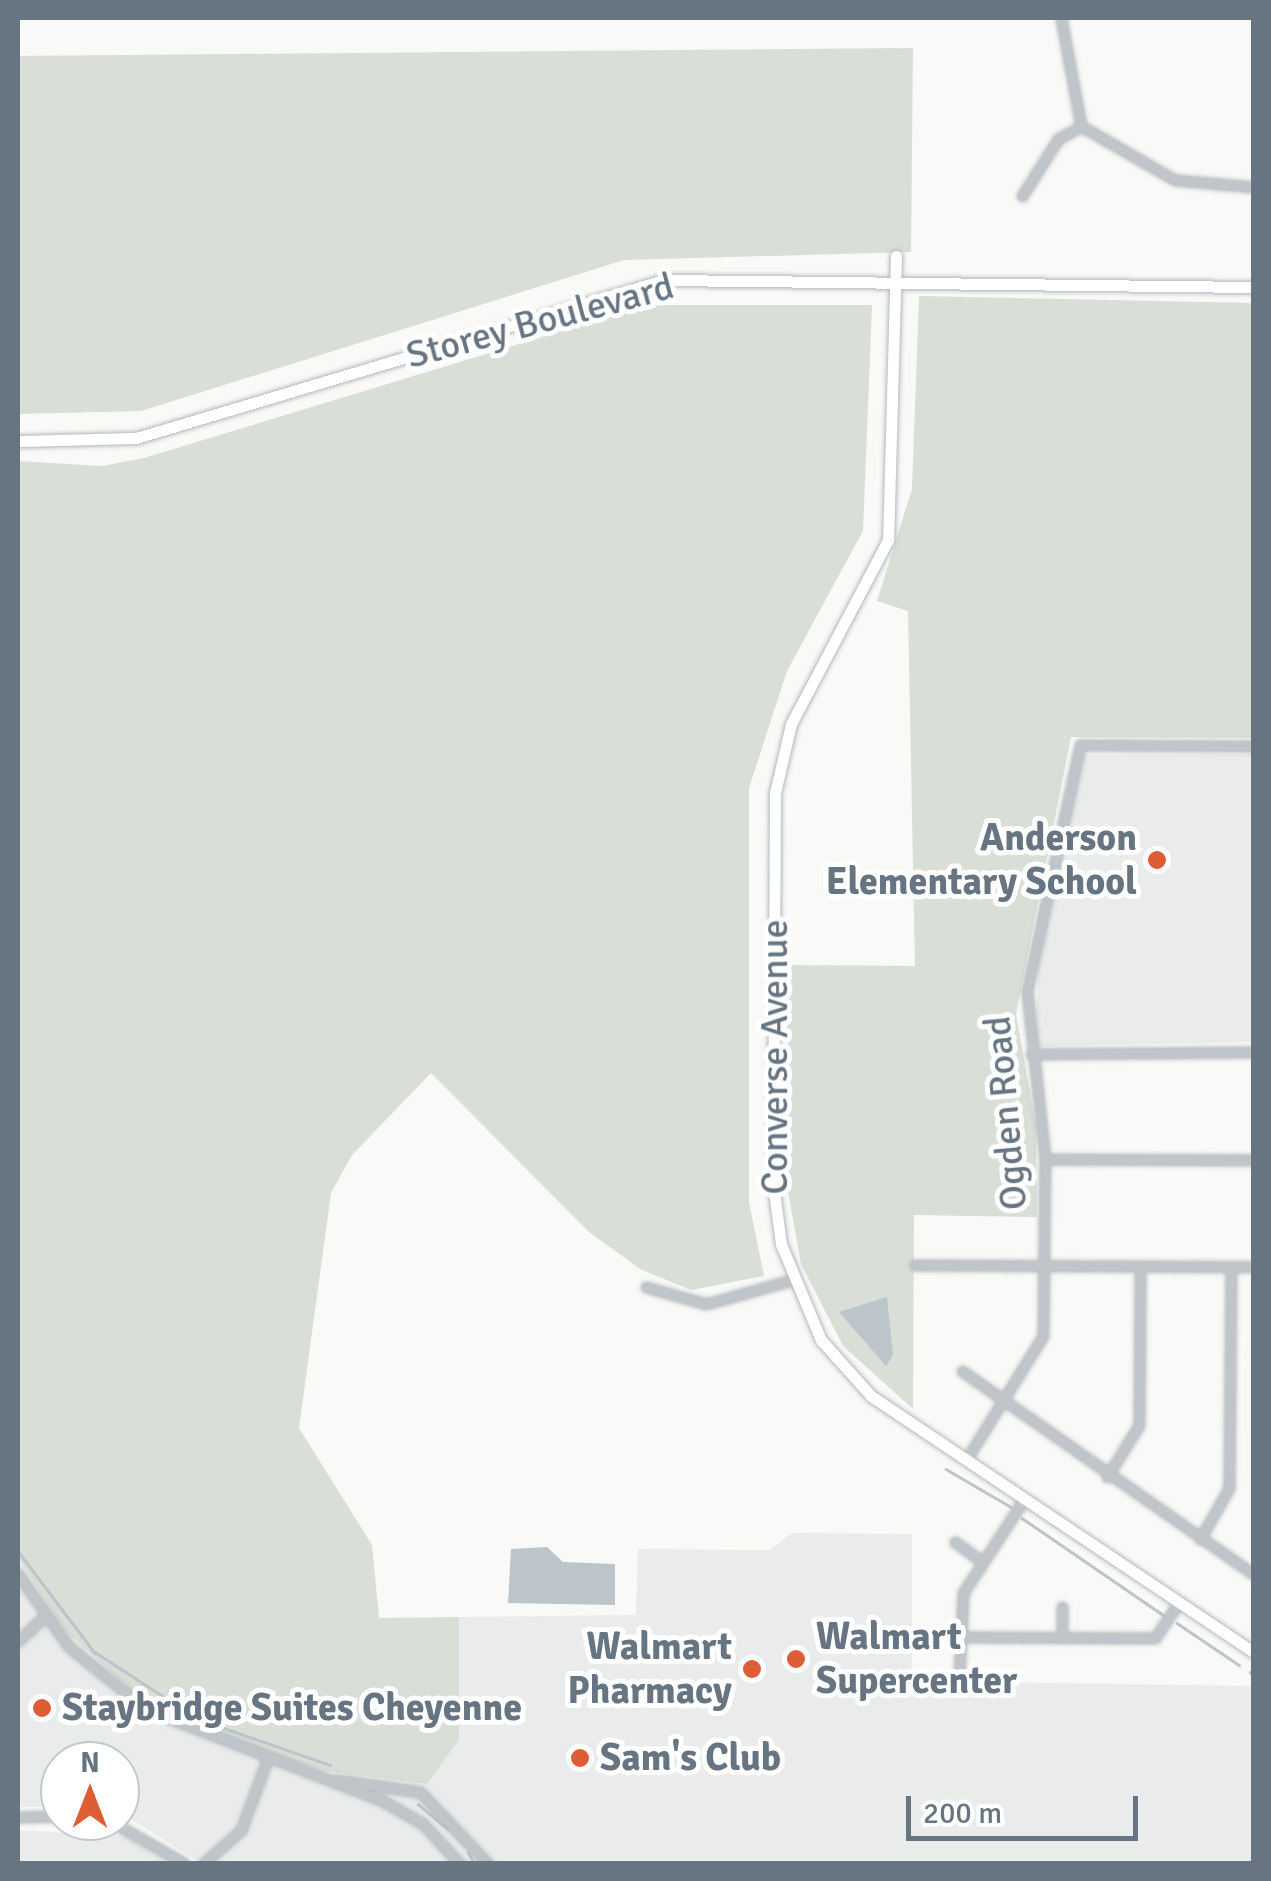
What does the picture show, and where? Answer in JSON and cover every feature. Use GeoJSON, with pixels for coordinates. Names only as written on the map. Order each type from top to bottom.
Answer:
{"type":"FeatureCollection","features":[{"type":"Feature","properties":{"kind":"main road","name":"Converse Avenue"},"geometry":{"type":"LineString","coordinates":[[896,256],[888,540],[863,602],[798,709],[775,793],[773,1184],[792,1280],[821,1340],[856,1382],[1254,1652]]}},
{"type":"Feature","properties":{"kind":"main road","name":"Storey Boulevard"},"geometry":{"type":"LineString","coordinates":[[18,441],[136,438],[653,282],[896,280],[1254,287]]}},
{"type":"Feature","properties":{"kind":"street"},"geometry":{"type":"LineString","coordinates":[[1061,18],[1081,126],[1175,180],[1254,187]]}},
{"type":"Feature","properties":{"kind":"street"},"geometry":{"type":"LineString","coordinates":[[1022,196],[1058,139],[1081,126]]}},
{"type":"Feature","properties":{"kind":"street","name":"Ogden Road"},"geometry":{"type":"LineString","coordinates":[[966,1460],[1040,1348],[1045,1159],[1031,1054],[1030,971],[1080,745],[1254,746]]}},
{"type":"Feature","properties":{"kind":"street"},"geometry":{"type":"LineString","coordinates":[[1031,1054],[1254,1052]]}},
{"type":"Feature","properties":{"kind":"street"},"geometry":{"type":"LineString","coordinates":[[1045,1159],[1254,1160]]}},
{"type":"Feature","properties":{"kind":"street"},"geometry":{"type":"LineString","coordinates":[[915,1265],[1254,1268]]}},
{"type":"Feature","properties":{"kind":"street"},"geometry":{"type":"LineString","coordinates":[[1106,1476],[1139,1426],[1140,1266]]}},
{"type":"Feature","properties":{"kind":"street"},"geometry":{"type":"LineString","coordinates":[[1200,1538],[1229,1488],[1232,1267]]}},
{"type":"Feature","properties":{"kind":"street"},"geometry":{"type":"LineString","coordinates":[[646,1287],[706,1304],[792,1280]]}},
{"type":"Feature","properties":{"kind":"street"},"geometry":{"type":"LineString","coordinates":[[962,1371],[1004,1406],[1254,1575]]}},
{"type":"Feature","properties":{"kind":"street"},"geometry":{"type":"LineString","coordinates":[[959,1679],[964,1593],[1025,1498]]}},
{"type":"Feature","properties":{"kind":"street"},"geometry":{"type":"LineString","coordinates":[[955,1542],[983,1562]]}},
{"type":"Feature","properties":{"kind":"street"},"geometry":{"type":"LineString","coordinates":[[18,1574],[44,1617],[101,1678],[146,1710],[405,1812],[460,1864]]}},
{"type":"Feature","properties":{"kind":"street"},"geometry":{"type":"LineString","coordinates":[[959,1637],[1156,1638],[1179,1602]]}},
{"type":"Feature","properties":{"kind":"street"},"geometry":{"type":"LineString","coordinates":[[1062,1607],[1062,1638]]}},
{"type":"Feature","properties":{"kind":"street"},"geometry":{"type":"LineString","coordinates":[[18,1641],[44,1617]]}},
{"type":"Feature","properties":{"kind":"street"},"geometry":{"type":"LineString","coordinates":[[204,1864],[241,1830],[267,1760]]}},
{"type":"Feature","properties":{"kind":"street"},"geometry":{"type":"LineString","coordinates":[[328,1779],[420,1792],[488,1864]]}},
{"type":"Feature","properties":{"kind":"street"},"geometry":{"type":"LineString","coordinates":[[140,1838],[185,1864]]}},
{"type":"Feature","properties":{"kind":"shaded area"},"geometry":{"type":"Polygon","coordinates":[[[913,48],[911,252],[624,260],[141,411],[18,414],[18,56],[913,48]]]}},
{"type":"Feature","properties":{"kind":"shaded area"},"geometry":{"type":"Polygon","coordinates":[[[919,296],[1253,303],[1253,738],[1071,737],[1016,1014],[1036,1126],[1037,1217],[914,1215],[913,1409],[843,1346],[801,1264],[788,1192],[787,965],[915,966],[908,611],[877,601],[912,489],[919,296]]]}},
{"type":"Feature","properties":{"kind":"shaded area"},"geometry":{"type":"Polygon","coordinates":[[[647,305],[872,305],[863,531],[787,671],[749,788],[749,1202],[764,1276],[691,1290],[640,1269],[589,1232],[431,1073],[352,1155],[331,1193],[299,1428],[372,1545],[379,1618],[459,1617],[459,1740],[427,1784],[325,1771],[224,1739],[134,1693],[63,1629],[18,1557],[18,461],[102,466],[144,458],[647,305]]]}},
{"type":"Feature","properties":{"kind":"shaded area","name":"Anderson Elementary School"},"geometry":{"type":"Polygon","coordinates":[[[1253,754],[1253,1042],[1036,1046],[1038,964],[1082,755],[1253,754]]]}},
{"type":"Feature","properties":{"kind":"shaded area"},"geometry":{"type":"Polygon","coordinates":[[[887,1297],[893,1355],[886,1366],[839,1312],[887,1297]]]}},
{"type":"Feature","properties":{"kind":"shaded area"},"geometry":{"type":"Polygon","coordinates":[[[792,1533],[912,1534],[912,1681],[1253,1686],[1253,1863],[201,1863],[140,1825],[140,1741],[40,1741],[40,1806],[18,1807],[18,1557],[63,1629],[111,1674],[224,1738],[325,1771],[427,1784],[459,1740],[459,1617],[636,1615],[638,1549],[770,1550],[792,1533]]]}},
{"type":"Feature","properties":{"kind":"shaded area"},"geometry":{"type":"Polygon","coordinates":[[[547,1547],[563,1562],[615,1564],[615,1605],[508,1603],[511,1549],[547,1547]]]}},
{"type":"Feature","properties":{"kind":"shaded area"},"geometry":{"type":"Polygon","coordinates":[[[18,1830],[40,1831],[40,1841],[132,1841],[169,1863],[18,1863],[18,1830]]]}},
{"type":"Feature","properties":{"kind":"waterway"},"geometry":{"type":"LineString","coordinates":[[946,1469],[1011,1507]]}},
{"type":"Feature","properties":{"kind":"waterway"},"geometry":{"type":"LineString","coordinates":[[1022,1518],[1163,1615]]}},
{"type":"Feature","properties":{"kind":"waterway"},"geometry":{"type":"LineString","coordinates":[[18,1551],[95,1653]]}},
{"type":"Feature","properties":{"kind":"waterway"},"geometry":{"type":"LineString","coordinates":[[1177,1623],[1239,1665]]}},
{"type":"Feature","properties":{"kind":"waterway"},"geometry":{"type":"LineString","coordinates":[[95,1652],[198,1719],[330,1765]]}},
{"type":"Feature","properties":{"kind":"waterway"},"geometry":{"type":"LineString","coordinates":[[1250,1672],[1254,1676]]}},
{"type":"Feature","properties":{"kind":"waterway"},"geometry":{"type":"LineString","coordinates":[[418,1804],[447,1828]]}},
{"type":"Feature","properties":{"kind":"waterway"},"geometry":{"type":"LineString","coordinates":[[468,1852],[475,1864]]}},
{"type":"Feature","properties":{"kind":"place","name":"Anderson Elementary School"},"geometry":{"type":"Point","coordinates":[1157,860]}},
{"type":"Feature","properties":{"kind":"place","name":"Walmart Supercenter"},"geometry":{"type":"Point","coordinates":[796,1659]}},
{"type":"Feature","properties":{"kind":"place","name":"Walmart Pharmacy"},"geometry":{"type":"Point","coordinates":[752,1669]}},
{"type":"Feature","properties":{"kind":"place","name":"Staybridge Suites Cheyenne"},"geometry":{"type":"Point","coordinates":[42,1708]}},
{"type":"Feature","properties":{"kind":"place","name":"Sam's Club"},"geometry":{"type":"Point","coordinates":[580,1758]}}]}
